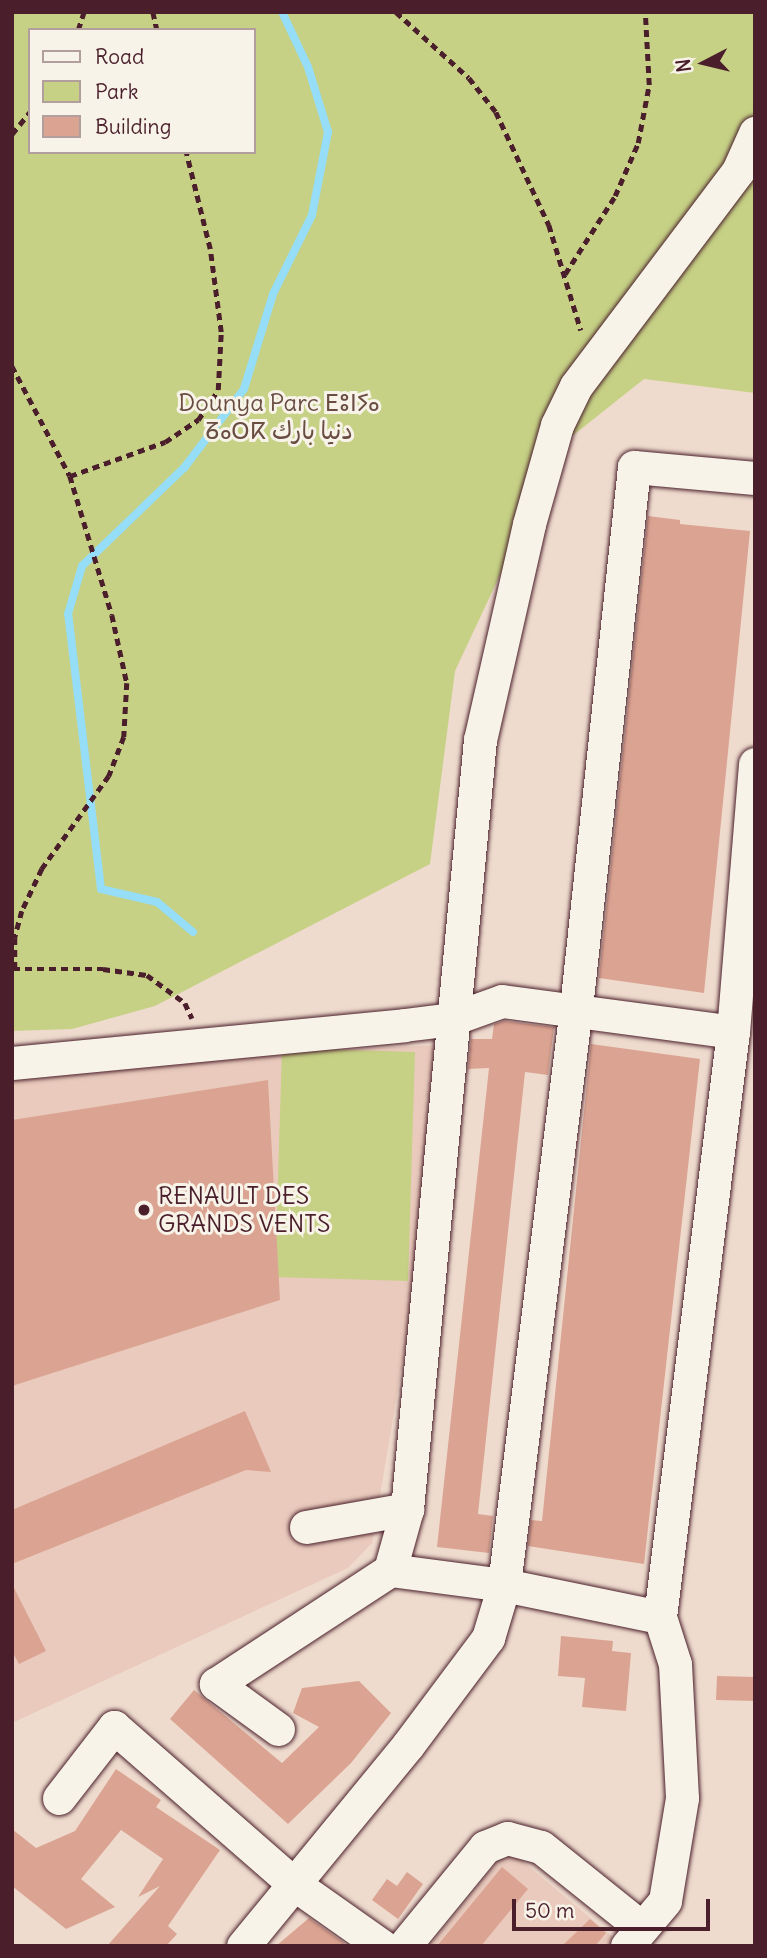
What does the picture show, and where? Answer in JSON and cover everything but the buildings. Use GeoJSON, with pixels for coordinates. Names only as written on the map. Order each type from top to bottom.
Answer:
{"type":"FeatureCollection","features":[{"type":"Feature","properties":{"kind":"street"},"geometry":{"type":"LineString","coordinates":[[390,1570],[407,1509],[480,740],[543,469],[557,425],[589,367],[738,171],[755,133]]}},
{"type":"Feature","properties":{"kind":"street"},"geometry":{"type":"LineString","coordinates":[[243,1946],[408,1745],[488,1638],[504,1585],[576,1008],[634,467],[755,478]]}},
{"type":"Feature","properties":{"kind":"street"},"geometry":{"type":"LineString","coordinates":[[404,1946],[485,1847],[507,1838],[541,1847],[641,1940],[665,1901],[682,1798],[675,1664],[660,1617],[733,1032],[755,764]]}},
{"type":"Feature","properties":{"kind":"street"},"geometry":{"type":"LineString","coordinates":[[12,1063],[452,1019],[502,1001],[576,1008],[733,1032]]}},
{"type":"Feature","properties":{"kind":"street"},"geometry":{"type":"LineString","coordinates":[[306,1527],[407,1509]]}},
{"type":"Feature","properties":{"kind":"street"},"geometry":{"type":"LineString","coordinates":[[278,1730],[216,1684],[390,1570],[504,1585],[660,1617]]}},
{"type":"Feature","properties":{"kind":"street"},"geometry":{"type":"LineString","coordinates":[[60,1798],[114,1727],[294,1884],[382,1946]]}},
{"type":"Feature","properties":{"kind":"path"},"geometry":{"type":"LineString","coordinates":[[396,12],[469,78],[496,112],[549,225],[589,367]]}},
{"type":"Feature","properties":{"kind":"path"},"geometry":{"type":"LineString","coordinates":[[564,275],[615,196],[638,143],[649,85],[645,12]]}},
{"type":"Feature","properties":{"kind":"path"},"geometry":{"type":"LineString","coordinates":[[12,134],[28,114]]}},
{"type":"Feature","properties":{"kind":"path"},"geometry":{"type":"LineString","coordinates":[[70,476],[165,442],[198,420],[218,390],[221,332],[211,249],[187,154]]}},
{"type":"Feature","properties":{"kind":"path"},"geometry":{"type":"LineString","coordinates":[[12,366],[70,476],[127,683],[124,737],[109,776],[42,869],[22,911],[15,939],[13,969],[103,969],[147,975],[185,1003],[198,1044]]}},
{"type":"Feature","properties":{"kind":"shaded area"},"geometry":{"type":"Polygon","coordinates":[[[442,1045],[414,1293],[372,1543],[348,1568],[12,1723],[12,1080],[114,1060],[442,1045]]]}},
{"type":"Feature","properties":{"kind":"shaded area"},"geometry":{"type":"Polygon","coordinates":[[[508,1849],[614,1938],[608,1946],[429,1946],[508,1849]]]}},
{"type":"Feature","properties":{"kind":"green space","name":"Dounya Parc ⴹⵓⵏⵢⴰ ⵒⴰⵔⴽ دنيا بارك"},"geometry":{"type":"Polygon","coordinates":[[[12,12],[755,12],[755,393],[644,379],[561,445],[455,671],[430,864],[155,1006],[72,1029],[12,1031],[12,12]]]}},
{"type":"Feature","properties":{"kind":"green space"},"geometry":{"type":"Polygon","coordinates":[[[282,1048],[415,1052],[408,1281],[275,1277],[282,1048]]]}},
{"type":"Feature","properties":{"kind":"waterway"},"geometry":{"type":"LineString","coordinates":[[193,932],[157,902],[101,889],[68,614],[82,566],[184,468],[244,389],[273,294],[312,215],[328,132],[308,67],[282,12]]}},
{"type":"Feature","properties":{"kind":"place","name":"RENAULT DES GRANDS VENTS"},"geometry":{"type":"Point","coordinates":[144,1210]}}]}
